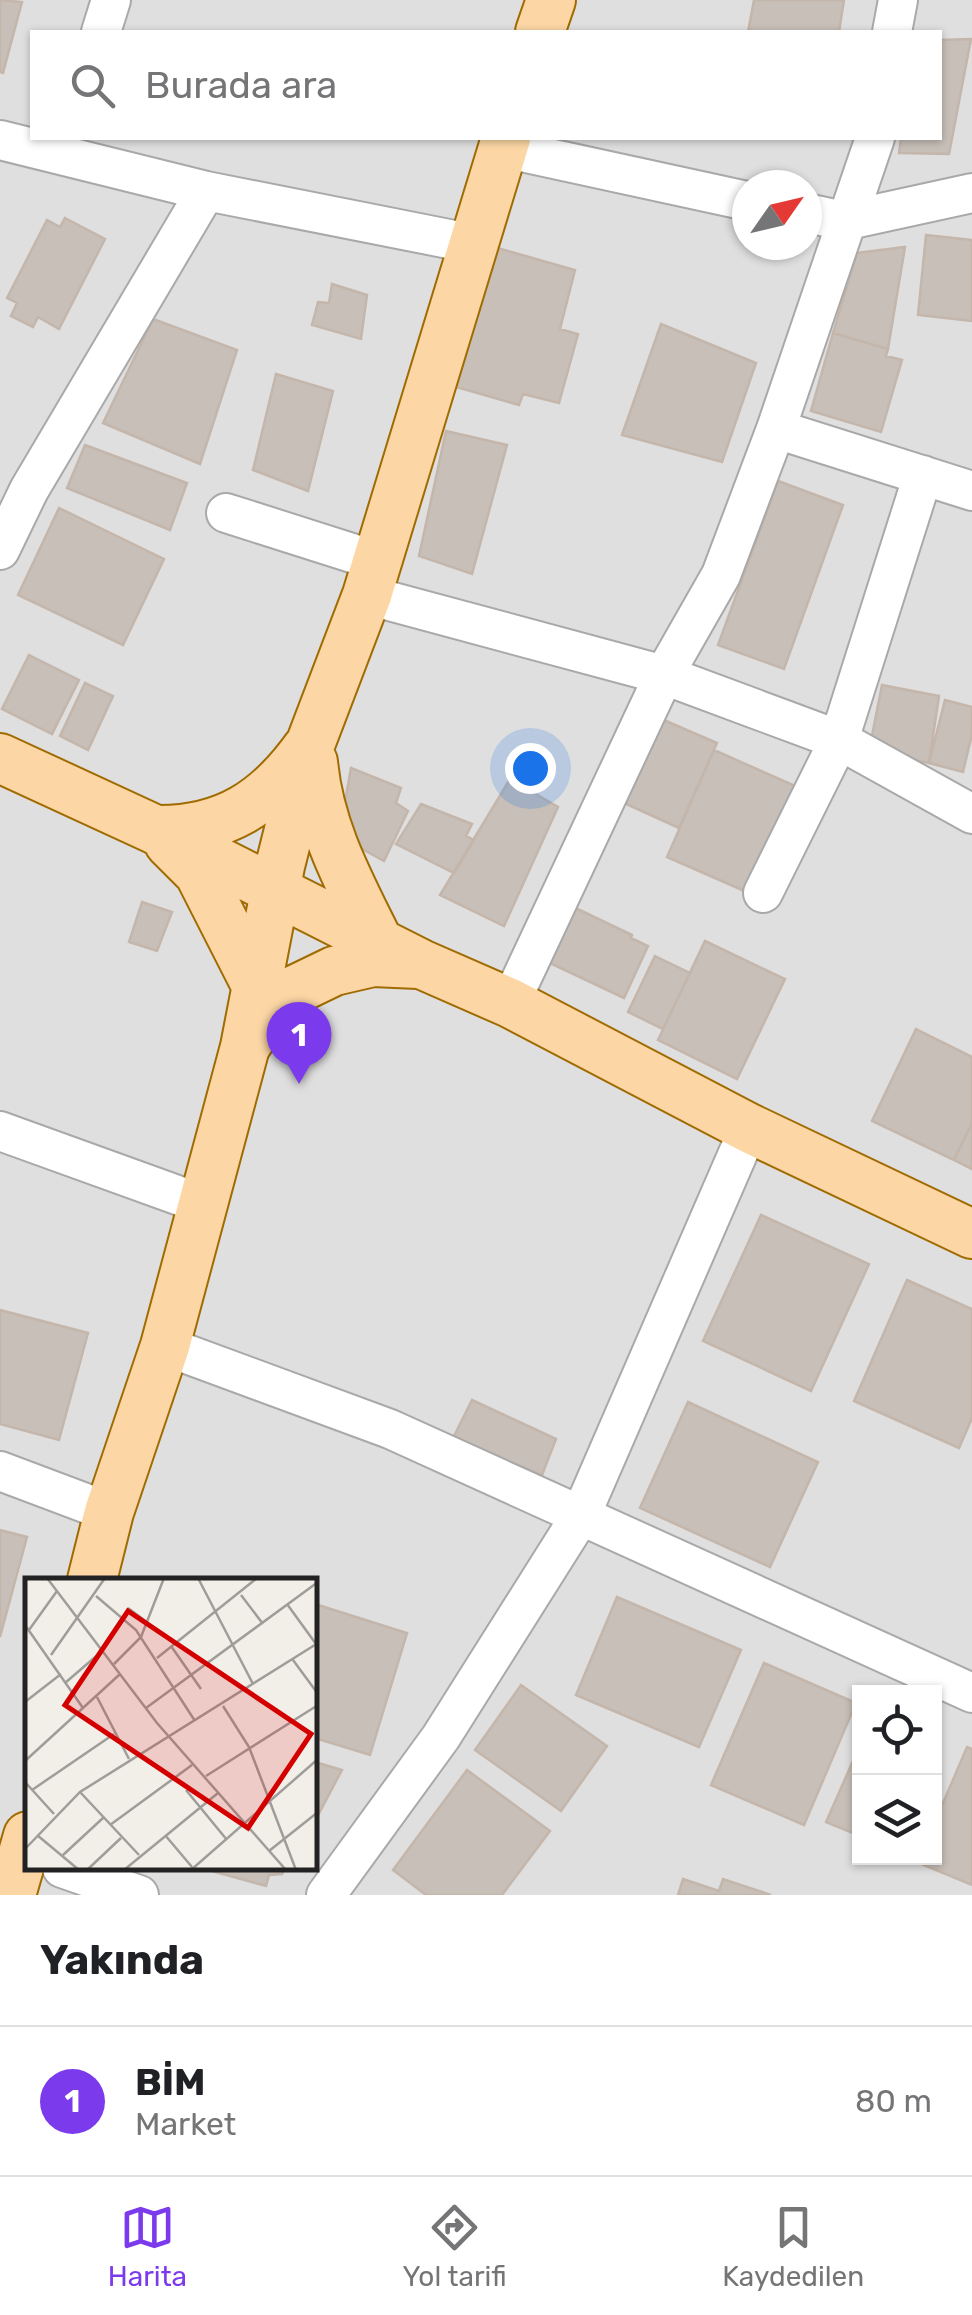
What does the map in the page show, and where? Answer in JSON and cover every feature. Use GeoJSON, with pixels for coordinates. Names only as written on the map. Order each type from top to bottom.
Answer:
{"type":"FeatureCollection","features":[{"type":"Feature","properties":{"kind":"main road"},"geometry":{"type":"LineString","coordinates":[[92,1578],[108,1512],[165,1346],[245,1046],[254,983],[311,742],[372,578],[504,143]]}},
{"type":"Feature","properties":{"kind":"main road"},"geometry":{"type":"LineString","coordinates":[[156,830],[189,830],[218,823],[282,783],[311,742]]}},
{"type":"Feature","properties":{"kind":"main road"},"geometry":{"type":"LineString","coordinates":[[311,742],[316,797],[331,846],[378,940]]}},
{"type":"Feature","properties":{"kind":"main road"},"geometry":{"type":"LineString","coordinates":[[0,758],[156,830],[421,964],[510,1003],[749,1128],[972,1234]]}},
{"type":"Feature","properties":{"kind":"main road"},"geometry":{"type":"LineString","coordinates":[[156,830],[198,874],[254,983]]}},
{"type":"Feature","properties":{"kind":"main road"},"geometry":{"type":"LineString","coordinates":[[245,1046],[276,999],[334,971],[374,962],[421,964]]}},
{"type":"Feature","properties":{"kind":"street"},"geometry":{"type":"LineString","coordinates":[[102,30],[111,0]]}},
{"type":"Feature","properties":{"kind":"street"},"geometry":{"type":"LineString","coordinates":[[892,30],[898,0]]}},
{"type":"Feature","properties":{"kind":"street"},"geometry":{"type":"LineString","coordinates":[[0,140],[64,147],[206,191],[474,244]]}},
{"type":"Feature","properties":{"kind":"street"},"geometry":{"type":"LineString","coordinates":[[510,1003],[664,674],[721,576],[776,429],[874,140]]}},
{"type":"Feature","properties":{"kind":"street"},"geometry":{"type":"LineString","coordinates":[[504,143],[732,196]]}},
{"type":"Feature","properties":{"kind":"street"},"geometry":{"type":"LineString","coordinates":[[0,550],[14,485],[206,191]]}},
{"type":"Feature","properties":{"kind":"street"},"geometry":{"type":"LineString","coordinates":[[822,217],[844,222],[972,193]]}},
{"type":"Feature","properties":{"kind":"street"},"geometry":{"type":"LineString","coordinates":[[776,429],[923,475],[971,483]]}},
{"type":"Feature","properties":{"kind":"street"},"geometry":{"type":"LineString","coordinates":[[763,893],[838,740],[923,475]]}},
{"type":"Feature","properties":{"kind":"street"},"geometry":{"type":"LineString","coordinates":[[226,513],[372,578],[664,674],[838,740],[972,814]]}},
{"type":"Feature","properties":{"kind":"street"},"geometry":{"type":"LineString","coordinates":[[326,1895],[441,1737],[581,1515],[749,1128]]}},
{"type":"Feature","properties":{"kind":"street"},"geometry":{"type":"LineString","coordinates":[[0,1130],[202,1204]]}},
{"type":"Feature","properties":{"kind":"street"},"geometry":{"type":"LineString","coordinates":[[165,1346],[390,1429],[972,1694]]}},
{"type":"Feature","properties":{"kind":"street"},"geometry":{"type":"LineString","coordinates":[[0,1471],[108,1512]]}},
{"type":"Feature","properties":{"kind":"street"},"geometry":{"type":"LineString","coordinates":[[60,1870],[139,1895]]}},
{"type":"Feature","properties":{"kind":"shaded area"},"geometry":{"type":"Polygon","coordinates":[[[0,0],[972,0],[972,1895],[0,1895],[0,0]]]}},
{"type":"Feature","properties":{"kind":"building"},"geometry":{"type":"Polygon","coordinates":[[[0,0],[22,2],[3,73],[0,72],[0,0]]]}},
{"type":"Feature","properties":{"kind":"building"},"geometry":{"type":"Polygon","coordinates":[[[754,0],[844,0],[839,30],[748,30],[754,0]]]}},
{"type":"Feature","properties":{"kind":"building"},"geometry":{"type":"Polygon","coordinates":[[[971,39],[949,154],[899,153],[901,140],[942,140],[942,40],[971,39]]]}},
{"type":"Feature","properties":{"kind":"building"},"geometry":{"type":"Polygon","coordinates":[[[65,218],[105,239],[59,329],[38,317],[33,327],[11,316],[17,303],[7,298],[47,220],[60,227],[65,218]]]}},
{"type":"Feature","properties":{"kind":"building"},"geometry":{"type":"Polygon","coordinates":[[[926,235],[972,240],[972,321],[918,315],[926,235]]]}},
{"type":"Feature","properties":{"kind":"building"},"geometry":{"type":"Polygon","coordinates":[[[494,247],[575,270],[560,329],[578,334],[559,403],[523,394],[519,405],[456,387],[494,247]]]}},
{"type":"Feature","properties":{"kind":"building"},"geometry":{"type":"Polygon","coordinates":[[[905,247],[888,349],[833,333],[857,253],[905,247]]]}},
{"type":"Feature","properties":{"kind":"building"},"geometry":{"type":"Polygon","coordinates":[[[332,284],[367,295],[361,339],[312,325],[318,302],[329,303],[332,284]]]}},
{"type":"Feature","properties":{"kind":"building"},"geometry":{"type":"Polygon","coordinates":[[[153,319],[237,350],[200,464],[103,423],[153,319]]]}},
{"type":"Feature","properties":{"kind":"building"},"geometry":{"type":"Polygon","coordinates":[[[661,324],[756,363],[722,462],[622,435],[661,324]]]}},
{"type":"Feature","properties":{"kind":"building"},"geometry":{"type":"Polygon","coordinates":[[[833,333],[888,349],[886,356],[902,360],[881,432],[811,411],[833,333]]]}},
{"type":"Feature","properties":{"kind":"building"},"geometry":{"type":"Polygon","coordinates":[[[276,374],[333,391],[308,491],[253,470],[276,374]]]}},
{"type":"Feature","properties":{"kind":"building"},"geometry":{"type":"Polygon","coordinates":[[[446,431],[507,445],[472,574],[419,556],[446,431]]]}},
{"type":"Feature","properties":{"kind":"building"},"geometry":{"type":"Polygon","coordinates":[[[85,445],[187,483],[170,530],[67,488],[85,445]]]}},
{"type":"Feature","properties":{"kind":"building"},"geometry":{"type":"Polygon","coordinates":[[[778,481],[843,505],[784,669],[718,645],[778,481]]]}},
{"type":"Feature","properties":{"kind":"building"},"geometry":{"type":"Polygon","coordinates":[[[59,508],[164,559],[123,645],[18,595],[59,508]]]}},
{"type":"Feature","properties":{"kind":"building"},"geometry":{"type":"Polygon","coordinates":[[[29,655],[79,680],[52,734],[2,709],[29,655]]]}},
{"type":"Feature","properties":{"kind":"building"},"geometry":{"type":"Polygon","coordinates":[[[85,683],[113,696],[88,750],[60,736],[85,683]]]}},
{"type":"Feature","properties":{"kind":"building"},"geometry":{"type":"Polygon","coordinates":[[[882,685],[939,696],[929,763],[869,751],[882,685]]]}},
{"type":"Feature","properties":{"kind":"building"},"geometry":{"type":"Polygon","coordinates":[[[945,700],[972,707],[972,734],[963,772],[929,763],[945,700]]]}},
{"type":"Feature","properties":{"kind":"building"},"geometry":{"type":"Polygon","coordinates":[[[659,718],[717,743],[679,828],[622,802],[659,718]]]}},
{"type":"Feature","properties":{"kind":"building"},"geometry":{"type":"Polygon","coordinates":[[[714,750],[795,786],[749,893],[667,857],[714,750]]]}},
{"type":"Feature","properties":{"kind":"building"},"geometry":{"type":"Polygon","coordinates":[[[351,768],[401,788],[396,803],[408,811],[384,861],[339,836],[351,768]]]}},
{"type":"Feature","properties":{"kind":"building"},"geometry":{"type":"Polygon","coordinates":[[[510,779],[558,807],[504,926],[440,895],[510,779]]]}},
{"type":"Feature","properties":{"kind":"building"},"geometry":{"type":"Polygon","coordinates":[[[421,804],[472,824],[466,836],[474,840],[454,873],[396,844],[421,804]]]}},
{"type":"Feature","properties":{"kind":"building"},"geometry":{"type":"Polygon","coordinates":[[[142,902],[172,912],[157,951],[129,942],[142,902]]]}},
{"type":"Feature","properties":{"kind":"building"},"geometry":{"type":"Polygon","coordinates":[[[565,903],[648,946],[624,998],[539,958],[565,903]]]}},
{"type":"Feature","properties":{"kind":"building"},"geometry":{"type":"Polygon","coordinates":[[[705,941],[785,979],[737,1079],[658,1040],[705,941]]]}},
{"type":"Feature","properties":{"kind":"building"},"geometry":{"type":"Polygon","coordinates":[[[655,956],[690,973],[663,1029],[628,1012],[655,956]]]}},
{"type":"Feature","properties":{"kind":"building"},"geometry":{"type":"Polygon","coordinates":[[[916,1029],[972,1057],[972,1123],[954,1160],[872,1121],[916,1029]]]}},
{"type":"Feature","properties":{"kind":"building"},"geometry":{"type":"Polygon","coordinates":[[[972,1123],[972,1169],[954,1160],[972,1123]]]}},
{"type":"Feature","properties":{"kind":"building"},"geometry":{"type":"Polygon","coordinates":[[[761,1215],[869,1264],[811,1391],[703,1341],[761,1215]]]}},
{"type":"Feature","properties":{"kind":"building"},"geometry":{"type":"Polygon","coordinates":[[[907,1280],[972,1309],[972,1418],[959,1448],[854,1401],[907,1280]]]}},
{"type":"Feature","properties":{"kind":"building"},"geometry":{"type":"Polygon","coordinates":[[[0,1310],[88,1333],[59,1440],[0,1424],[0,1310]]]}},
{"type":"Feature","properties":{"kind":"building"},"geometry":{"type":"Polygon","coordinates":[[[472,1400],[556,1439],[542,1475],[453,1438],[472,1400]]]}},
{"type":"Feature","properties":{"kind":"building"},"geometry":{"type":"Polygon","coordinates":[[[688,1402],[818,1462],[770,1567],[640,1508],[688,1402]]]}},
{"type":"Feature","properties":{"kind":"building"},"geometry":{"type":"Polygon","coordinates":[[[0,1530],[27,1537],[0,1637],[0,1530]]]}},
{"type":"Feature","properties":{"kind":"building"},"geometry":{"type":"Polygon","coordinates":[[[617,1597],[741,1650],[699,1747],[576,1695],[617,1597]]]}},
{"type":"Feature","properties":{"kind":"building"},"geometry":{"type":"Polygon","coordinates":[[[318,1605],[407,1633],[370,1755],[318,1739],[318,1605]]]}},
{"type":"Feature","properties":{"kind":"building"},"geometry":{"type":"Polygon","coordinates":[[[764,1663],[852,1701],[852,1712],[804,1825],[711,1785],[764,1663]]]}},
{"type":"Feature","properties":{"kind":"building"},"geometry":{"type":"Polygon","coordinates":[[[521,1685],[607,1746],[561,1811],[475,1750],[521,1685]]]}},
{"type":"Feature","properties":{"kind":"building"},"geometry":{"type":"Polygon","coordinates":[[[967,1747],[972,1749],[972,1885],[924,1865],[942,1865],[942,1805],[967,1747]]]}},
{"type":"Feature","properties":{"kind":"building"},"geometry":{"type":"Polygon","coordinates":[[[318,1763],[342,1770],[318,1815],[318,1763]]]}},
{"type":"Feature","properties":{"kind":"building"},"geometry":{"type":"Polygon","coordinates":[[[852,1763],[852,1833],[826,1822],[852,1763]]]}},
{"type":"Feature","properties":{"kind":"building"},"geometry":{"type":"Polygon","coordinates":[[[467,1770],[550,1831],[502,1895],[426,1895],[393,1870],[467,1770]]]}},
{"type":"Feature","properties":{"kind":"building"},"geometry":{"type":"Polygon","coordinates":[[[208,1870],[284,1870],[282,1874],[269,1875],[266,1886],[208,1870]]]}},
{"type":"Feature","properties":{"kind":"building"},"geometry":{"type":"Polygon","coordinates":[[[683,1879],[719,1891],[723,1879],[771,1895],[678,1895],[683,1879]]]}},
{"type":"Feature","properties":{"kind":"place","name":"BİM"},"geometry":{"type":"Point","coordinates":[299,1084]}}]}
